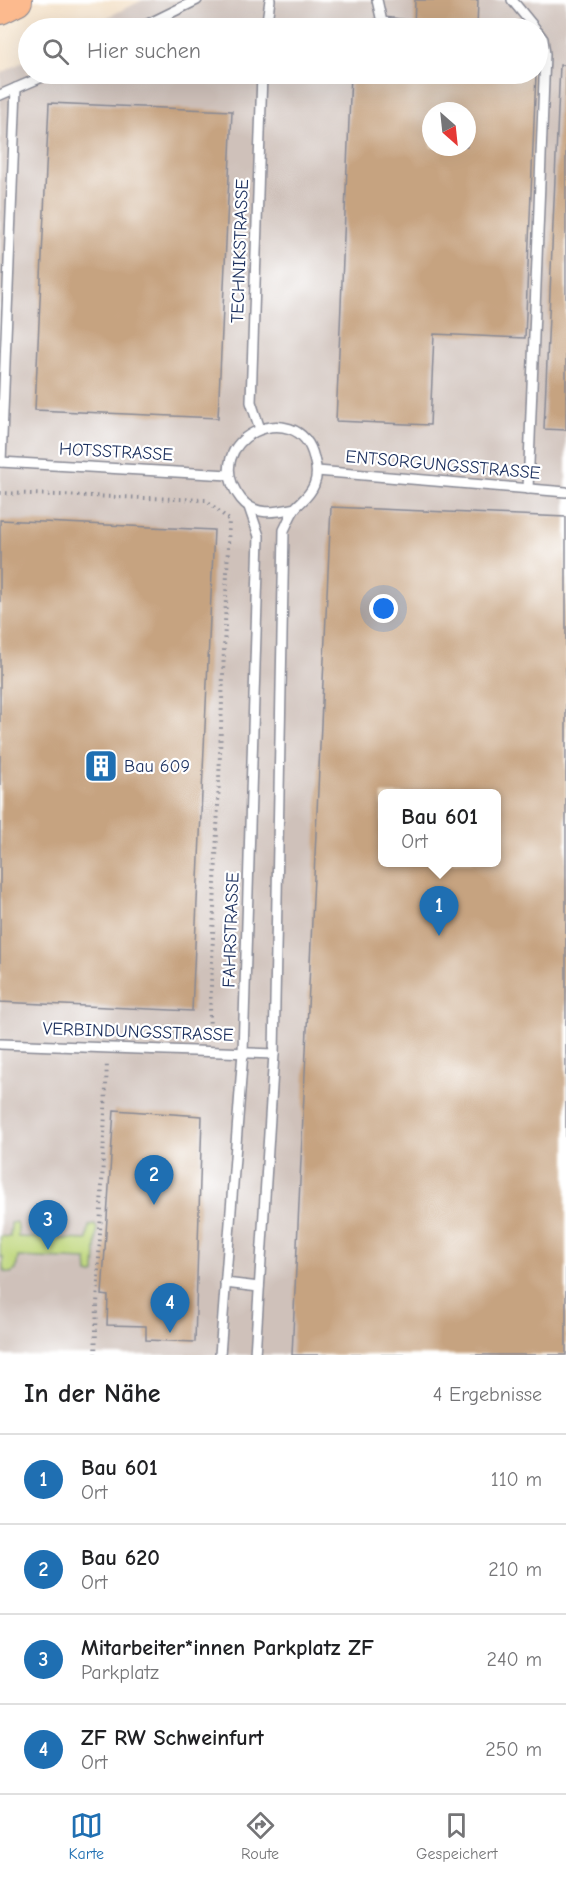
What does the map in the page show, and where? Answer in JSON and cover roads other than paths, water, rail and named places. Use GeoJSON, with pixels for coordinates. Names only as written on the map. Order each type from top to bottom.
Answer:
{"type":"FeatureCollection","features":[{"type":"Feature","properties":{"kind":"highway"},"geometry":{"type":"LineString","coordinates":[[0,8],[16,0]]}},
{"type":"Feature","properties":{"kind":"lane"},"geometry":{"type":"LineString","coordinates":[[160,18],[197,0]]}},
{"type":"Feature","properties":{"kind":"lane"},"geometry":{"type":"LineString","coordinates":[[267,18],[270,0]]}},
{"type":"Feature","properties":{"kind":"lane"},"geometry":{"type":"LineString","coordinates":[[377,0],[381,18]]}},
{"type":"Feature","properties":{"kind":"lane"},"geometry":{"type":"LineString","coordinates":[[512,0],[527,18]]}},
{"type":"Feature","properties":{"kind":"lane"},"geometry":{"type":"LineString","coordinates":[[0,95],[25,84]]}},
{"type":"Feature","properties":{"kind":"lane","name":"TECHNIKSTRASSE"},"geometry":{"type":"LineString","coordinates":[[260,429],[251,402],[262,84]]}},
{"type":"Feature","properties":{"kind":"lane"},"geometry":{"type":"LineString","coordinates":[[528,489],[544,84]]}},
{"type":"Feature","properties":{"kind":"lane"},"geometry":{"type":"LineString","coordinates":[[1,462],[16,88]]}},
{"type":"Feature","properties":{"kind":"lane"},"geometry":{"type":"LineString","coordinates":[[255,1355],[274,1054],[284,530],[295,508],[307,498],[315,485],[317,471],[313,451],[304,438],[291,430],[276,426],[250,433],[239,443],[231,460],[230,475],[234,490],[249,507],[263,513],[295,508]]}},
{"type":"Feature","properties":{"kind":"lane","name":"HOTSSTRASSE"},"geometry":{"type":"LineString","coordinates":[[1,462],[230,475]]}},
{"type":"Feature","properties":{"kind":"lane","name":"ENTSORGUNGSSTRASSE"},"geometry":{"type":"LineString","coordinates":[[317,471],[566,492]]}},
{"type":"Feature","properties":{"kind":"lane","name":"FAHRSTRASSE"},"geometry":{"type":"LineString","coordinates":[[220,1355],[243,1052],[259,536],[249,507]]}},
{"type":"Feature","properties":{"kind":"lane","name":"VERBINDUNGSSTRASSE"},"geometry":{"type":"LineString","coordinates":[[0,1044],[274,1054]]}},
{"type":"Feature","properties":{"kind":"lane"},"geometry":{"type":"LineString","coordinates":[[225,1283],[260,1287]]}},
{"type":"Feature","properties":{"kind":"place","name":"Bau 609"},"geometry":{"type":"Point","coordinates":[101,766]}},
{"type":"Feature","properties":{"kind":"place","name":"Bau 601"},"geometry":{"type":"Point","coordinates":[439,936]}},
{"type":"Feature","properties":{"kind":"place","name":"Bau 620"},"geometry":{"type":"Point","coordinates":[154,1205]}},
{"type":"Feature","properties":{"kind":"place","name":"Mitarbeiter*innen Parkplatz ZF"},"geometry":{"type":"Point","coordinates":[48,1250]}},
{"type":"Feature","properties":{"kind":"place","name":"ZF RW Schweinfurt"},"geometry":{"type":"Point","coordinates":[170,1333]}}]}
